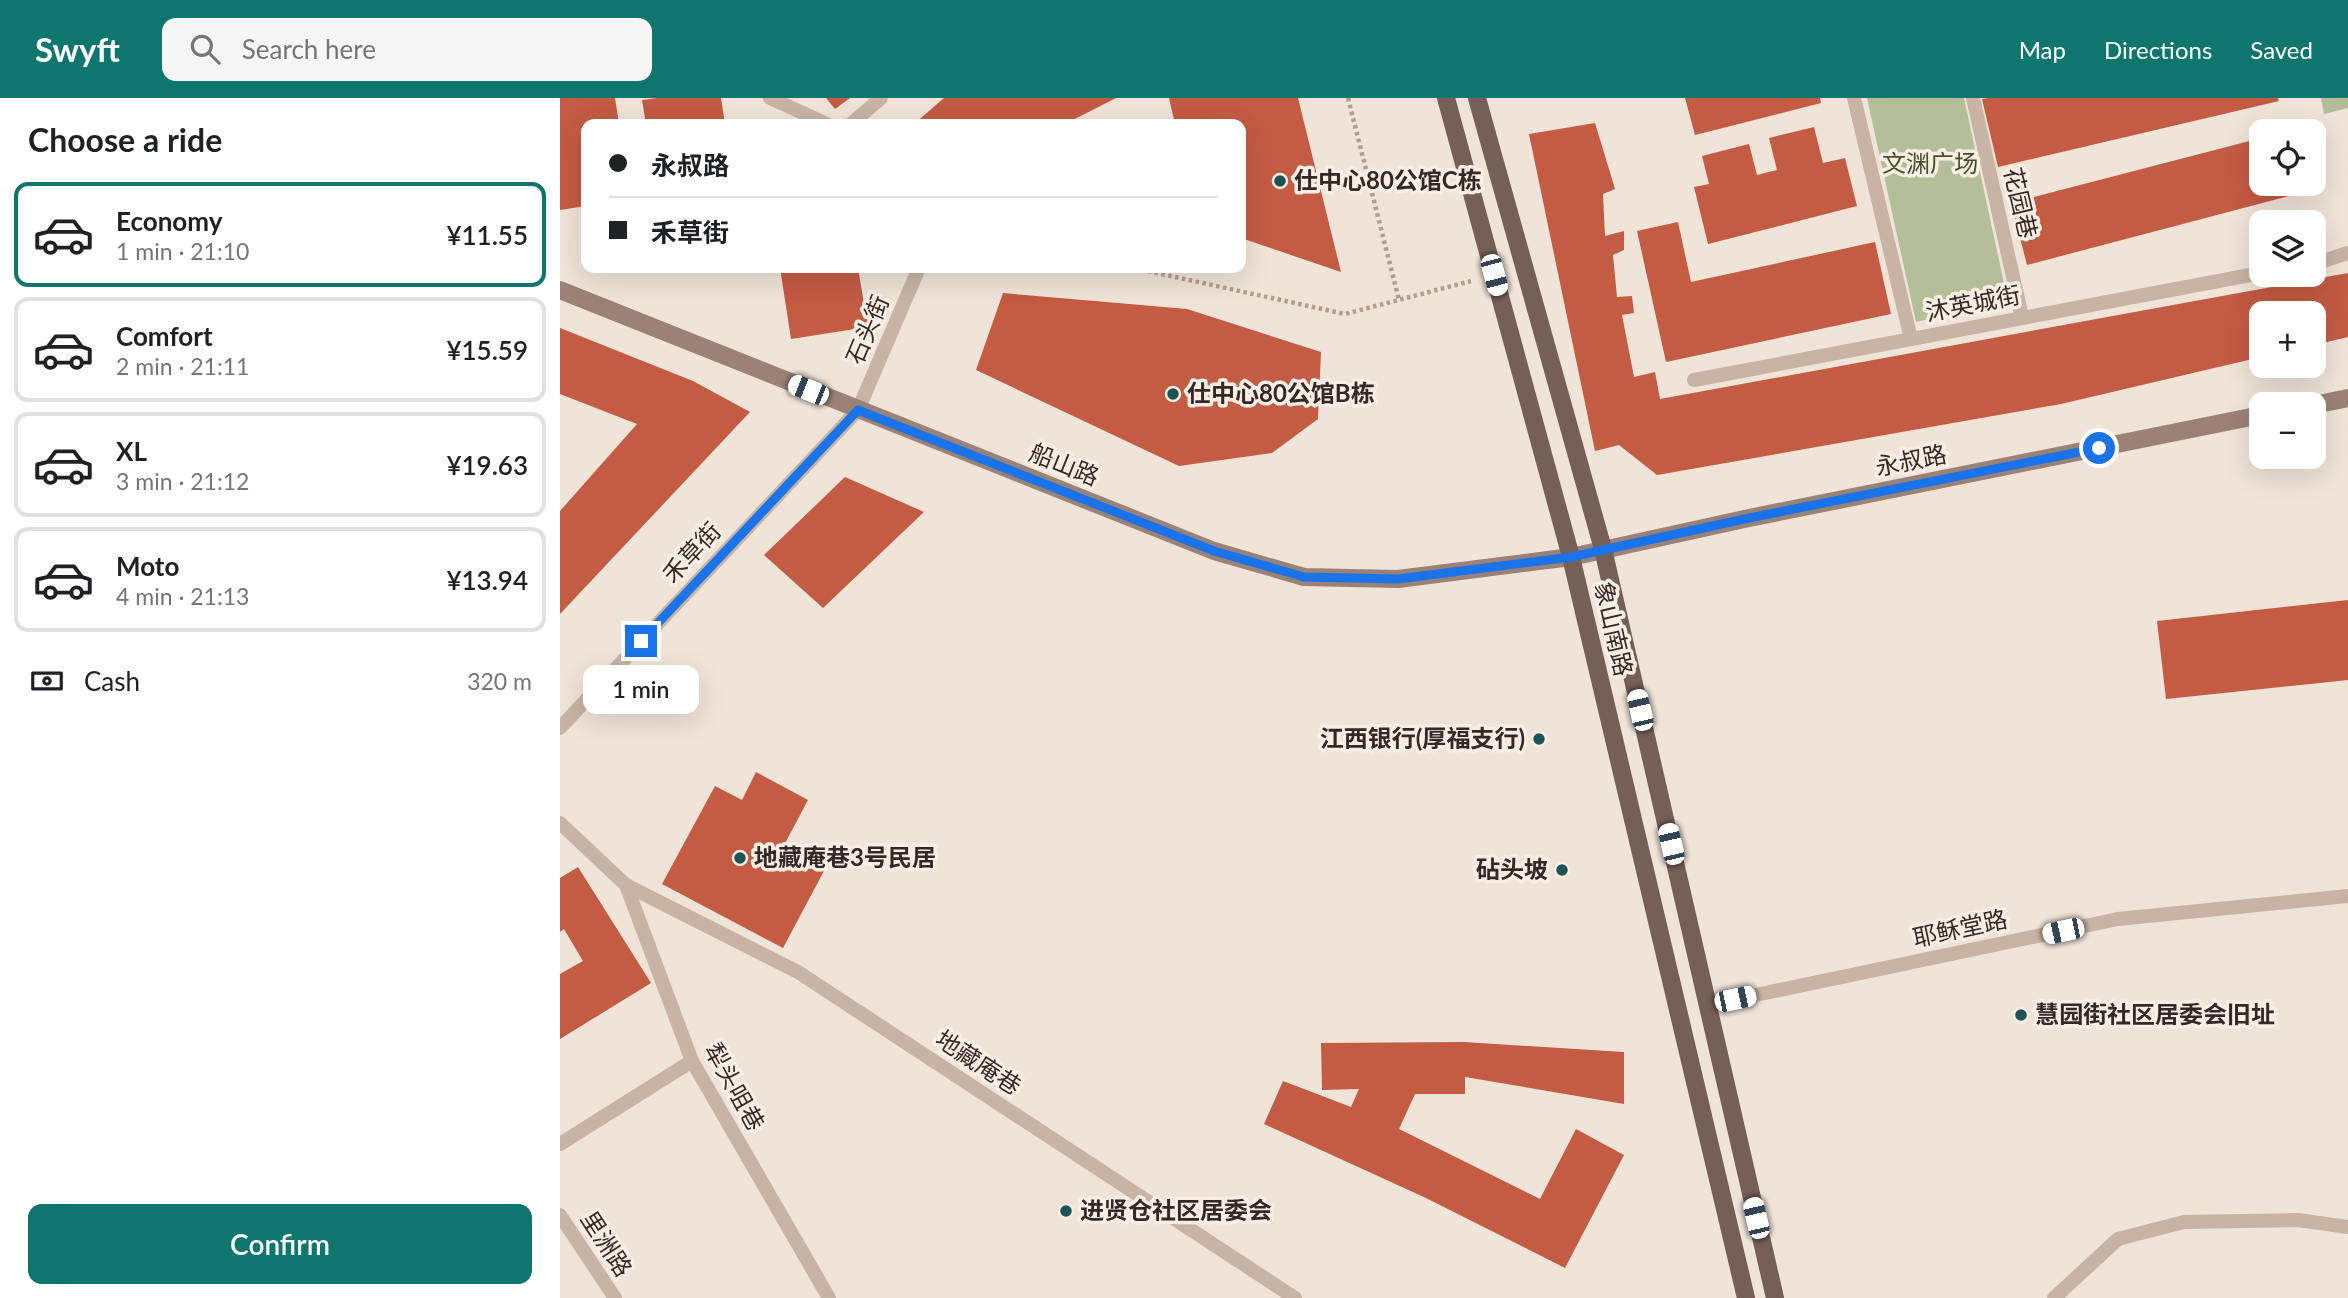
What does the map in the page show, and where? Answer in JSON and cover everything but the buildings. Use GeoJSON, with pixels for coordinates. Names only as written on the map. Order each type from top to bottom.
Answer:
{"type":"FeatureCollection","features":[{"type":"Feature","properties":{"kind":"main road","name":"象山南路"},"geometry":{"type":"LineString","coordinates":[[1446,98],[1571,557],[1746,1298]]}},
{"type":"Feature","properties":{"kind":"main road","name":"象山南路"},"geometry":{"type":"LineString","coordinates":[[1477,98],[1603,549],[1775,1298]]}},
{"type":"Feature","properties":{"kind":"street","name":"船山路"},"geometry":{"type":"LineString","coordinates":[[560,290],[1214,551],[1304,577],[1398,579],[1571,557]]}},
{"type":"Feature","properties":{"kind":"street"},"geometry":{"type":"LineString","coordinates":[[2326,403],[2348,398]]}},
{"type":"Feature","properties":{"kind":"street","name":"永叔路"},"geometry":{"type":"LineString","coordinates":[[1571,557],[2249,417]]}},
{"type":"Feature","properties":{"kind":"lane"},"geometry":{"type":"LineString","coordinates":[[770,98],[816,119]]}},
{"type":"Feature","properties":{"kind":"lane"},"geometry":{"type":"LineString","coordinates":[[857,119],[881,98]]}},
{"type":"Feature","properties":{"kind":"lane"},"geometry":{"type":"LineString","coordinates":[[1854,98],[1911,339]]}},
{"type":"Feature","properties":{"kind":"lane","name":"花园巷"},"geometry":{"type":"LineString","coordinates":[[1973,98],[2022,317]]}},
{"type":"Feature","properties":{"kind":"lane"},"geometry":{"type":"LineString","coordinates":[[2326,260],[2348,253]]}},
{"type":"Feature","properties":{"kind":"lane","name":"石头街"},"geometry":{"type":"LineString","coordinates":[[858,410],[917,273]]}},
{"type":"Feature","properties":{"kind":"lane","name":"沐英城街"},"geometry":{"type":"LineString","coordinates":[[1694,380],[2249,275]]}},
{"type":"Feature","properties":{"kind":"lane","name":"禾草街"},"geometry":{"type":"LineString","coordinates":[[560,727],[858,410]]}},
{"type":"Feature","properties":{"kind":"lane"},"geometry":{"type":"LineString","coordinates":[[560,823],[626,885]]}},
{"type":"Feature","properties":{"kind":"lane","name":"犁头咀巷"},"geometry":{"type":"LineString","coordinates":[[626,885],[692,1061],[829,1298]]}},
{"type":"Feature","properties":{"kind":"lane","name":"地藏庵巷"},"geometry":{"type":"LineString","coordinates":[[626,885],[799,972],[1295,1298]]}},
{"type":"Feature","properties":{"kind":"lane","name":"耶稣堂路"},"geometry":{"type":"LineString","coordinates":[[1708,1005],[2118,919],[2348,896]]}},
{"type":"Feature","properties":{"kind":"lane"},"geometry":{"type":"LineString","coordinates":[[560,1144],[692,1061]]}},
{"type":"Feature","properties":{"kind":"lane","name":"里洲路"},"geometry":{"type":"LineString","coordinates":[[560,1215],[615,1298]]}},
{"type":"Feature","properties":{"kind":"lane"},"geometry":{"type":"LineString","coordinates":[[2054,1298],[2118,1239],[2184,1222],[2298,1220],[2348,1227]]}},
{"type":"Feature","properties":{"kind":"path"},"geometry":{"type":"LineString","coordinates":[[1348,98],[1399,300]]}},
{"type":"Feature","properties":{"kind":"path"},"geometry":{"type":"LineString","coordinates":[[1157,273],[1345,314],[1494,275]]}},
{"type":"Feature","properties":{"kind":"green space","name":"文渊广场"},"geometry":{"type":"Polygon","coordinates":[[[1867,98],[1964,98],[2008,302],[1916,322],[1867,98]]]}},
{"type":"Feature","properties":{"kind":"green space"},"geometry":{"type":"Polygon","coordinates":[[[2321,98],[2348,98],[2348,108],[2324,114],[2321,98]]]}},
{"type":"Feature","properties":{"kind":"place","name":"仕中心80公馆C栋"},"geometry":{"type":"Point","coordinates":[1280,181]}},
{"type":"Feature","properties":{"kind":"place","name":"仕中心80公馆B栋"},"geometry":{"type":"Point","coordinates":[1173,394]}},
{"type":"Feature","properties":{"kind":"place","name":"江西银行(厚福支行)"},"geometry":{"type":"Point","coordinates":[1539,739]}},
{"type":"Feature","properties":{"kind":"place","name":"地藏庵巷3号民居"},"geometry":{"type":"Point","coordinates":[740,858]}},
{"type":"Feature","properties":{"kind":"place","name":"砧头坡"},"geometry":{"type":"Point","coordinates":[1562,870]}},
{"type":"Feature","properties":{"kind":"place","name":"慧园街社区居委会旧址"},"geometry":{"type":"Point","coordinates":[2021,1015]}},
{"type":"Feature","properties":{"kind":"place","name":"进贤仓社区居委会"},"geometry":{"type":"Point","coordinates":[1066,1211]}},
{"type":"Feature","properties":{"kind":"route"},"geometry":{"type":"LineString","coordinates":[[641,641],[858,410],[1214,551],[1304,577],[1398,579],[1571,557],[1749,518],[2099,448]]}}]}
